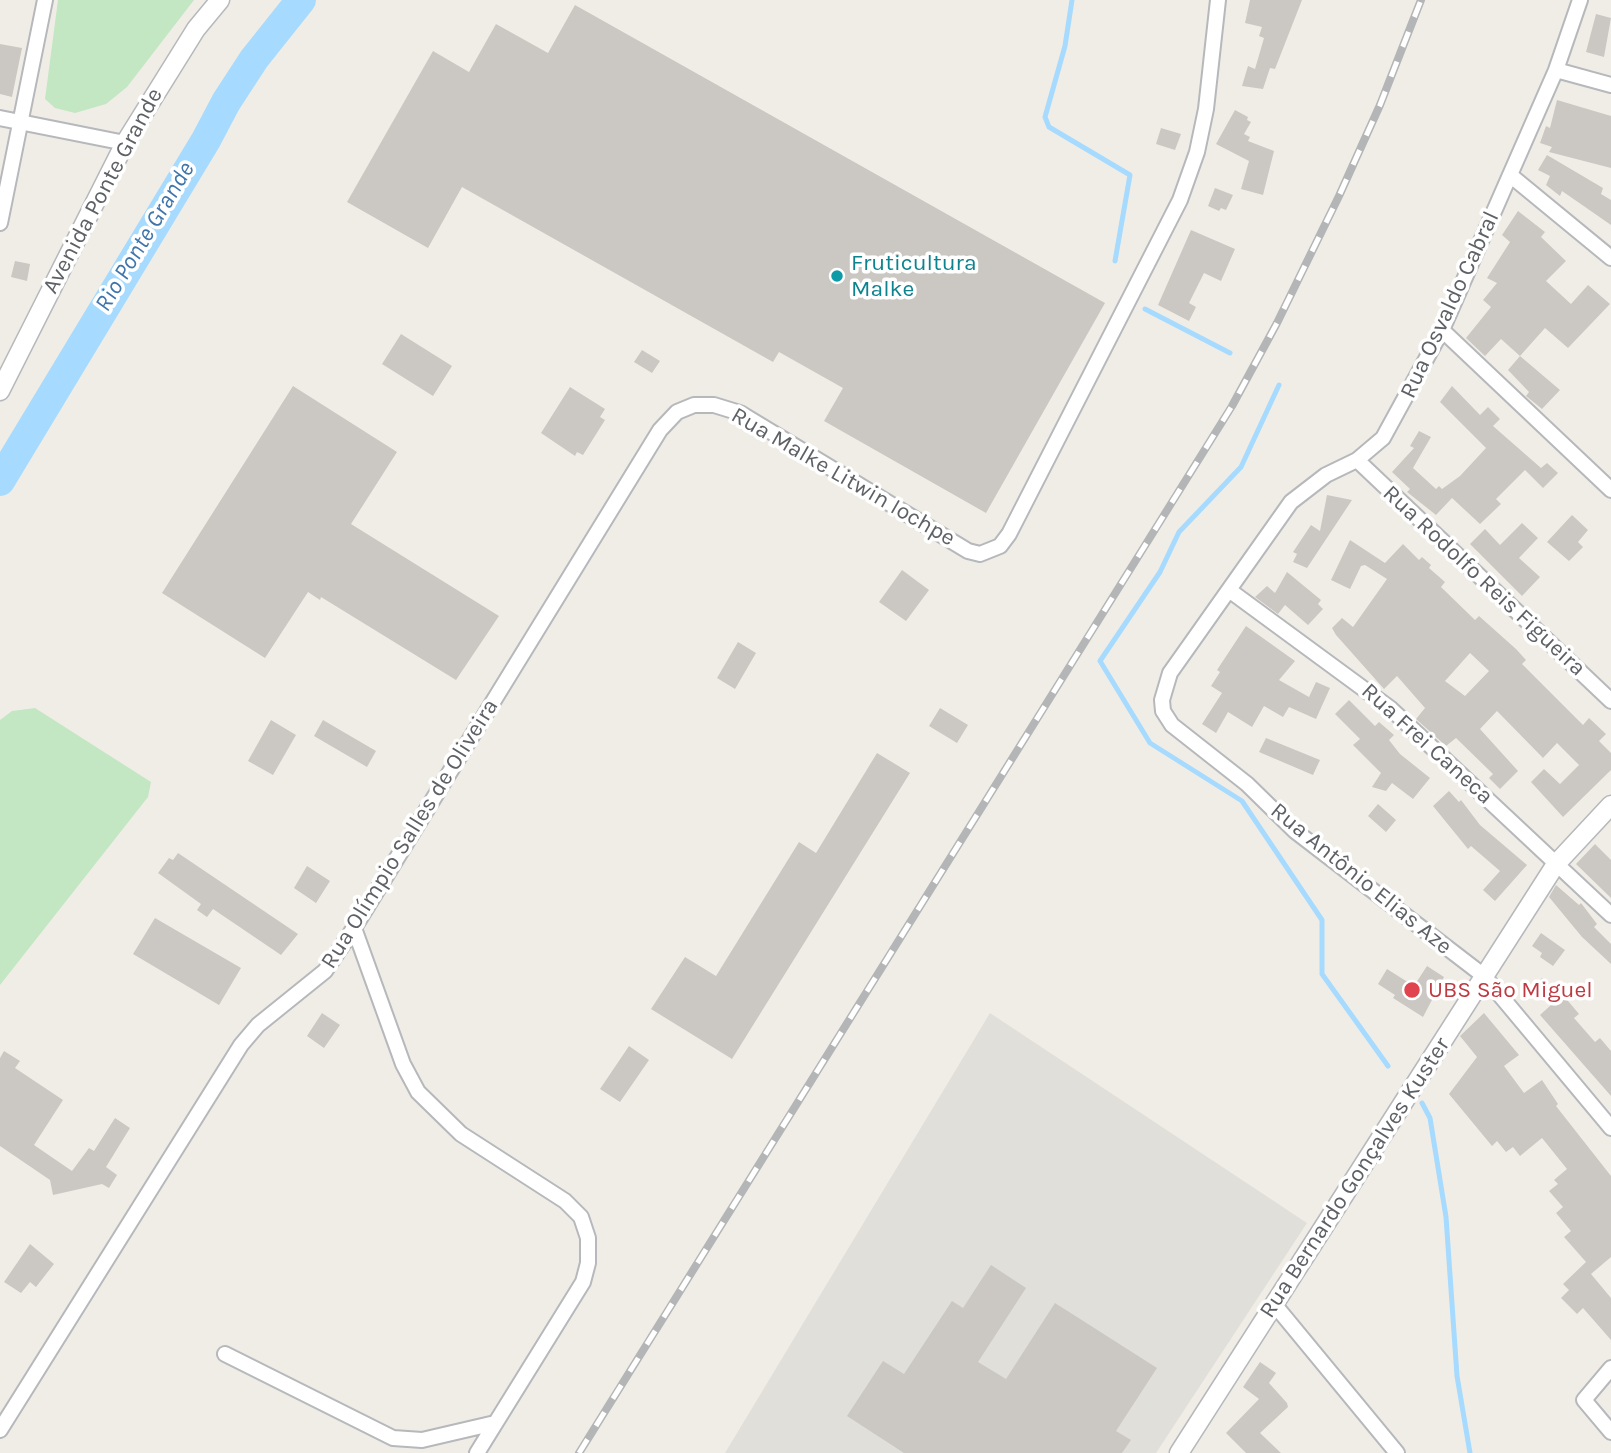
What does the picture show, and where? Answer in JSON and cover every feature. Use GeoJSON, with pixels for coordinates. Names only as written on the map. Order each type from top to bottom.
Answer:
{"type":"FeatureCollection","features":[{"type":"Feature","properties":{"kind":"street"},"geometry":{"type":"LineString","coordinates":[[0,223],[45,0]]}},
{"type":"Feature","properties":{"kind":"street","name":"Avenida Ponte Grande"},"geometry":{"type":"LineString","coordinates":[[0,391],[125,143],[164,78],[220,0]]}},
{"type":"Feature","properties":{"kind":"street","name":"Rua Malke Litwin Iochpe"},"geometry":{"type":"LineString","coordinates":[[694,405],[714,405],[740,413],[968,551],[990,552],[1009,534],[1180,200],[1197,152],[1206,109],[1219,0]]}},
{"type":"Feature","properties":{"kind":"street","name":"Rua Osvaldo Cabral"},"geometry":{"type":"LineString","coordinates":[[1161,699],[1170,673],[1290,502],[1320,478],[1357,460],[1383,438],[1443,330],[1556,70],[1580,0]]}},
{"type":"Feature","properties":{"kind":"street"},"geometry":{"type":"LineString","coordinates":[[1556,70],[1611,85]]}},
{"type":"Feature","properties":{"kind":"street"},"geometry":{"type":"LineString","coordinates":[[0,118],[125,143]]}},
{"type":"Feature","properties":{"kind":"street"},"geometry":{"type":"LineString","coordinates":[[1510,175],[1611,258]]}},
{"type":"Feature","properties":{"kind":"street"},"geometry":{"type":"LineString","coordinates":[[1443,330],[1611,490]]}},
{"type":"Feature","properties":{"kind":"street","name":"Rua Olímpio Salles de Oliveira"},"geometry":{"type":"LineString","coordinates":[[3,1420],[241,1045],[278,1007],[325,971],[660,430],[677,412],[694,405]]}},
{"type":"Feature","properties":{"kind":"street","name":"Rua Rodolfo Reis Figueira"},"geometry":{"type":"LineString","coordinates":[[1357,460],[1611,701]]}},
{"type":"Feature","properties":{"kind":"street","name":"Rua Frei Caneca"},"geometry":{"type":"LineString","coordinates":[[1229,590],[1375,695],[1611,915]]}},
{"type":"Feature","properties":{"kind":"street","name":"Rua Antônio Elias Aze"},"geometry":{"type":"LineString","coordinates":[[1161,699],[1163,711],[1172,724],[1247,784],[1295,831],[1484,976],[1611,1128]]}},
{"type":"Feature","properties":{"kind":"street","name":"Rua Bernardo Gonçalves Kuster"},"geometry":{"type":"LineString","coordinates":[[1179,1453],[1556,864],[1611,805]]}},
{"type":"Feature","properties":{"kind":"street"},"geometry":{"type":"LineString","coordinates":[[354,928],[403,1064],[418,1092],[461,1134],[546,1188],[581,1217],[588,1238],[589,1263],[583,1282],[477,1453]]}},
{"type":"Feature","properties":{"kind":"street"},"geometry":{"type":"LineString","coordinates":[[1274,1304],[1397,1453]]}},
{"type":"Feature","properties":{"kind":"street"},"geometry":{"type":"LineString","coordinates":[[225,1354],[393,1438],[422,1440],[495,1423]]}},
{"type":"Feature","properties":{"kind":"street"},"geometry":{"type":"LineString","coordinates":[[1611,1368],[1584,1401],[1611,1432]]}},
{"type":"Feature","properties":{"kind":"shaded area"},"geometry":{"type":"Polygon","coordinates":[[[990,1013],[1307,1223],[1156,1453],[725,1453],[990,1013]]]}},
{"type":"Feature","properties":{"kind":"green space"},"geometry":{"type":"Polygon","coordinates":[[[58,0],[194,0],[127,87],[106,104],[75,113],[55,108],[45,99],[58,0]]]}},
{"type":"Feature","properties":{"kind":"green space"},"geometry":{"type":"Polygon","coordinates":[[[35,708],[151,782],[148,797],[0,985],[0,720],[12,711],[35,708]]]}},
{"type":"Feature","properties":{"kind":"building"},"geometry":{"type":"Polygon","coordinates":[[[1250,0],[1302,0],[1275,69],[1270,68],[1263,89],[1242,86],[1248,66],[1255,69],[1264,38],[1259,36],[1262,27],[1245,23],[1250,0]]]}},
{"type":"Feature","properties":{"kind":"building","name":"Fruticultura Malke"},"geometry":{"type":"Polygon","coordinates":[[[575,5],[1105,303],[986,513],[824,421],[843,388],[779,352],[773,362],[462,187],[428,248],[347,202],[433,51],[469,72],[496,24],[548,53],[575,5]]]}},
{"type":"Feature","properties":{"kind":"building"},"geometry":{"type":"Polygon","coordinates":[[[1596,14],[1611,18],[1604,57],[1586,52],[1596,14]]]}},
{"type":"Feature","properties":{"kind":"building"},"geometry":{"type":"Polygon","coordinates":[[[0,44],[22,48],[12,97],[0,94],[0,44]]]}},
{"type":"Feature","properties":{"kind":"building"},"geometry":{"type":"Polygon","coordinates":[[[1557,100],[1611,116],[1611,168],[1549,152],[1552,147],[1540,143],[1546,126],[1550,128],[1557,100]]]}},
{"type":"Feature","properties":{"kind":"building"},"geometry":{"type":"Polygon","coordinates":[[[1235,110],[1248,117],[1247,120],[1251,122],[1244,134],[1250,137],[1248,141],[1274,151],[1263,195],[1241,189],[1249,161],[1216,144],[1235,110]]]}},
{"type":"Feature","properties":{"kind":"building"},"geometry":{"type":"Polygon","coordinates":[[[1161,128],[1181,134],[1175,150],[1156,144],[1161,128]]]}},
{"type":"Feature","properties":{"kind":"building"},"geometry":{"type":"Polygon","coordinates":[[[1547,155],[1603,188],[1601,194],[1611,200],[1611,225],[1562,191],[1560,196],[1546,185],[1550,176],[1538,170],[1547,155]]]}},
{"type":"Feature","properties":{"kind":"building"},"geometry":{"type":"Polygon","coordinates":[[[1215,188],[1233,195],[1226,210],[1221,208],[1219,211],[1208,206],[1215,188]]]}},
{"type":"Feature","properties":{"kind":"building"},"geometry":{"type":"Polygon","coordinates":[[[1518,211],[1545,232],[1541,237],[1566,261],[1546,281],[1571,304],[1588,285],[1610,304],[1568,348],[1545,328],[1520,356],[1501,339],[1485,356],[1466,338],[1491,307],[1483,300],[1497,283],[1487,278],[1510,242],[1502,235],[1518,211]]]}},
{"type":"Feature","properties":{"kind":"building"},"geometry":{"type":"Polygon","coordinates":[[[1191,230],[1235,249],[1221,281],[1204,273],[1189,303],[1196,307],[1189,321],[1158,305],[1191,230]]]}},
{"type":"Feature","properties":{"kind":"building"},"geometry":{"type":"Polygon","coordinates":[[[15,261],[30,264],[27,281],[11,277],[15,261]]]}},
{"type":"Feature","properties":{"kind":"building"},"geometry":{"type":"Polygon","coordinates":[[[401,334],[452,366],[433,396],[382,364],[401,334]]]}},
{"type":"Feature","properties":{"kind":"building"},"geometry":{"type":"Polygon","coordinates":[[[642,350],[660,361],[652,373],[634,362],[642,350]]]}},
{"type":"Feature","properties":{"kind":"building"},"geometry":{"type":"Polygon","coordinates":[[[1520,356],[1560,390],[1542,409],[1526,396],[1529,392],[1508,370],[1520,356]]]}},
{"type":"Feature","properties":{"kind":"building"},"geometry":{"type":"Polygon","coordinates":[[[293,386],[397,452],[351,524],[499,616],[456,680],[321,597],[320,600],[308,592],[265,658],[162,593],[293,386]]]}},
{"type":"Feature","properties":{"kind":"building"},"geometry":{"type":"Polygon","coordinates":[[[1452,386],[1480,415],[1488,407],[1500,419],[1493,426],[1541,468],[1547,463],[1558,473],[1543,488],[1525,470],[1496,499],[1501,504],[1480,524],[1452,498],[1436,515],[1407,492],[1410,489],[1392,472],[1414,448],[1410,446],[1419,431],[1431,437],[1413,468],[1436,489],[1439,486],[1442,489],[1460,476],[1486,448],[1440,402],[1452,386]]]}},
{"type":"Feature","properties":{"kind":"building"},"geometry":{"type":"Polygon","coordinates":[[[570,387],[605,409],[600,417],[605,420],[583,455],[577,452],[575,456],[541,433],[570,387]]]}},
{"type":"Feature","properties":{"kind":"building"},"geometry":{"type":"Polygon","coordinates":[[[1327,495],[1352,500],[1307,568],[1293,562],[1297,554],[1293,552],[1311,525],[1320,531],[1327,495]]]}},
{"type":"Feature","properties":{"kind":"building"},"geometry":{"type":"Polygon","coordinates":[[[1572,515],[1588,530],[1578,542],[1583,547],[1569,561],[1547,542],[1572,515]]]}},
{"type":"Feature","properties":{"kind":"building"},"geometry":{"type":"Polygon","coordinates":[[[1522,523],[1538,538],[1519,558],[1540,577],[1522,596],[1470,544],[1485,529],[1500,545],[1522,523]]]}},
{"type":"Feature","properties":{"kind":"building"},"geometry":{"type":"Polygon","coordinates":[[[1350,540],[1385,563],[1403,544],[1419,560],[1422,557],[1431,565],[1429,568],[1445,582],[1441,587],[1475,620],[1479,616],[1516,649],[1526,660],[1522,664],[1583,725],[1589,718],[1606,734],[1599,741],[1611,753],[1611,770],[1563,817],[1531,782],[1544,769],[1560,784],[1579,765],[1557,743],[1543,758],[1497,711],[1480,729],[1518,771],[1500,789],[1489,778],[1493,774],[1456,738],[1446,746],[1416,719],[1425,708],[1397,676],[1384,689],[1332,628],[1342,618],[1353,627],[1387,579],[1365,565],[1361,566],[1350,589],[1331,580],[1350,540]],[[1470,653],[1445,681],[1465,696],[1489,671],[1470,653]]]}},
{"type":"Feature","properties":{"kind":"building"},"geometry":{"type":"Polygon","coordinates":[[[902,570],[929,590],[906,621],[879,602],[902,570]]]}},
{"type":"Feature","properties":{"kind":"building"},"geometry":{"type":"Polygon","coordinates":[[[1287,572],[1321,600],[1318,604],[1323,609],[1308,625],[1285,605],[1278,614],[1255,597],[1267,586],[1275,593],[1287,572]]]}},
{"type":"Feature","properties":{"kind":"building"},"geometry":{"type":"Polygon","coordinates":[[[1246,626],[1295,661],[1279,680],[1309,697],[1316,682],[1330,688],[1316,719],[1289,707],[1283,717],[1264,706],[1252,727],[1228,712],[1216,733],[1202,724],[1222,693],[1211,686],[1220,672],[1217,670],[1246,626]]]}},
{"type":"Feature","properties":{"kind":"building"},"geometry":{"type":"Polygon","coordinates":[[[738,642],[756,653],[735,689],[717,678],[738,642]]]}},
{"type":"Feature","properties":{"kind":"building"},"geometry":{"type":"Polygon","coordinates":[[[1349,700],[1375,726],[1379,722],[1394,735],[1389,740],[1400,754],[1430,778],[1413,799],[1392,783],[1386,791],[1372,787],[1381,773],[1353,745],[1360,739],[1335,714],[1349,700]]]}},
{"type":"Feature","properties":{"kind":"building"},"geometry":{"type":"Polygon","coordinates":[[[940,708],[968,725],[957,743],[929,726],[940,708]]]}},
{"type":"Feature","properties":{"kind":"building"},"geometry":{"type":"Polygon","coordinates":[[[271,720],[296,735],[273,775],[248,761],[271,720]]]}},
{"type":"Feature","properties":{"kind":"building"},"geometry":{"type":"Polygon","coordinates":[[[323,720],[376,751],[367,767],[314,736],[323,720]]]}},
{"type":"Feature","properties":{"kind":"building"},"geometry":{"type":"Polygon","coordinates":[[[1266,738],[1320,760],[1313,775],[1259,752],[1266,738]]]}},
{"type":"Feature","properties":{"kind":"building"},"geometry":{"type":"Polygon","coordinates":[[[877,753],[910,773],[732,1059],[651,1009],[685,957],[716,976],[799,842],[816,853],[877,753]]]}},
{"type":"Feature","properties":{"kind":"building"},"geometry":{"type":"Polygon","coordinates":[[[1449,791],[1459,802],[1461,800],[1480,825],[1527,865],[1495,901],[1483,890],[1500,871],[1471,846],[1468,849],[1433,806],[1449,791]]]}},
{"type":"Feature","properties":{"kind":"building"},"geometry":{"type":"Polygon","coordinates":[[[1378,804],[1396,820],[1386,832],[1368,816],[1378,804]]]}},
{"type":"Feature","properties":{"kind":"building"},"geometry":{"type":"Polygon","coordinates":[[[1595,844],[1611,860],[1611,898],[1576,864],[1595,844]]]}},
{"type":"Feature","properties":{"kind":"building"},"geometry":{"type":"Polygon","coordinates":[[[178,853],[298,934],[281,955],[213,909],[207,917],[197,910],[201,904],[158,873],[169,858],[173,860],[178,853]]]}},
{"type":"Feature","properties":{"kind":"building"},"geometry":{"type":"Polygon","coordinates":[[[307,866],[330,881],[316,903],[294,888],[307,866]]]}},
{"type":"Feature","properties":{"kind":"building"},"geometry":{"type":"Polygon","coordinates":[[[1556,885],[1579,905],[1581,903],[1597,924],[1594,927],[1611,944],[1611,964],[1582,937],[1549,897],[1556,885]]]}},
{"type":"Feature","properties":{"kind":"building"},"geometry":{"type":"Polygon","coordinates":[[[155,918],[241,968],[219,1005],[133,954],[155,918]]]}},
{"type":"Feature","properties":{"kind":"building"},"geometry":{"type":"Polygon","coordinates":[[[1541,933],[1565,950],[1553,966],[1540,957],[1542,953],[1532,946],[1541,933]]]}},
{"type":"Feature","properties":{"kind":"building","name":"UBS São Miguel"},"geometry":{"type":"Polygon","coordinates":[[[1427,966],[1444,977],[1423,1017],[1393,998],[1395,995],[1378,984],[1387,969],[1414,986],[1427,966]]]}},
{"type":"Feature","properties":{"kind":"building"},"geometry":{"type":"Polygon","coordinates":[[[1542,978],[1563,995],[1579,1014],[1574,1018],[1595,1042],[1600,1038],[1611,1051],[1611,1096],[1540,1015],[1551,1005],[1532,990],[1542,978]]]}},
{"type":"Feature","properties":{"kind":"building"},"geometry":{"type":"Polygon","coordinates":[[[322,1013],[340,1025],[324,1048],[307,1036],[322,1013]]]}},
{"type":"Feature","properties":{"kind":"building"},"geometry":{"type":"Polygon","coordinates":[[[1484,1013],[1519,1055],[1504,1066],[1524,1093],[1542,1080],[1558,1104],[1556,1106],[1611,1176],[1611,1257],[1591,1274],[1611,1298],[1611,1340],[1583,1308],[1577,1314],[1561,1298],[1569,1290],[1563,1284],[1586,1262],[1564,1237],[1571,1231],[1556,1213],[1563,1207],[1549,1191],[1558,1184],[1554,1180],[1567,1169],[1542,1138],[1520,1156],[1513,1147],[1506,1152],[1497,1141],[1492,1146],[1449,1094],[1477,1057],[1460,1036],[1484,1013]]]}},
{"type":"Feature","properties":{"kind":"building"},"geometry":{"type":"Polygon","coordinates":[[[629,1046],[649,1060],[620,1102],[600,1089],[629,1046]]]}},
{"type":"Feature","properties":{"kind":"building"},"geometry":{"type":"Polygon","coordinates":[[[4,1051],[20,1061],[15,1068],[63,1100],[34,1145],[72,1171],[89,1148],[94,1151],[115,1118],[130,1128],[106,1167],[117,1175],[109,1188],[102,1184],[53,1195],[50,1180],[0,1146],[0,1058],[4,1051]]]}},
{"type":"Feature","properties":{"kind":"building"},"geometry":{"type":"Polygon","coordinates":[[[30,1244],[54,1264],[36,1287],[30,1282],[21,1293],[4,1282],[30,1244]]]}},
{"type":"Feature","properties":{"kind":"building"},"geometry":{"type":"Polygon","coordinates":[[[991,1265],[1026,1288],[978,1362],[1006,1379],[1055,1303],[1157,1368],[1116,1431],[1131,1440],[1122,1453],[904,1453],[847,1416],[883,1361],[904,1374],[952,1301],[963,1308],[991,1265]]]}},
{"type":"Feature","properties":{"kind":"building"},"geometry":{"type":"Polygon","coordinates":[[[1260,1362],[1276,1373],[1269,1383],[1288,1407],[1260,1433],[1281,1453],[1246,1453],[1226,1433],[1259,1399],[1243,1387],[1260,1362]]]}},
{"type":"Feature","properties":{"kind":"waterway","name":"Rio Ponte Grande"},"geometry":{"type":"LineString","coordinates":[[0,481],[206,140],[226,102],[254,59],[301,0]]}},
{"type":"Feature","properties":{"kind":"waterway"},"geometry":{"type":"LineString","coordinates":[[1072,0],[1065,46],[1045,117],[1049,127],[1130,175],[1115,261]]}},
{"type":"Feature","properties":{"kind":"waterway"},"geometry":{"type":"LineString","coordinates":[[1145,309],[1230,353]]}},
{"type":"Feature","properties":{"kind":"waterway"},"geometry":{"type":"LineString","coordinates":[[1279,385],[1241,467],[1179,532],[1160,572],[1100,661],[1150,743],[1242,801],[1322,920],[1322,974],[1388,1066]]}},
{"type":"Feature","properties":{"kind":"waterway"},"geometry":{"type":"LineString","coordinates":[[1422,1103],[1430,1118],[1446,1217],[1457,1376],[1470,1453]]}},
{"type":"Feature","properties":{"kind":"railway"},"geometry":{"type":"LineString","coordinates":[[579,1453],[1232,406],[1277,323],[1339,196],[1380,105],[1421,0]]}},
{"type":"Feature","properties":{"kind":"place","name":"Fruticultura Malke"},"geometry":{"type":"Point","coordinates":[837,276]}},
{"type":"Feature","properties":{"kind":"place","name":"UBS São Miguel"},"geometry":{"type":"Point","coordinates":[1412,990]}}]}
